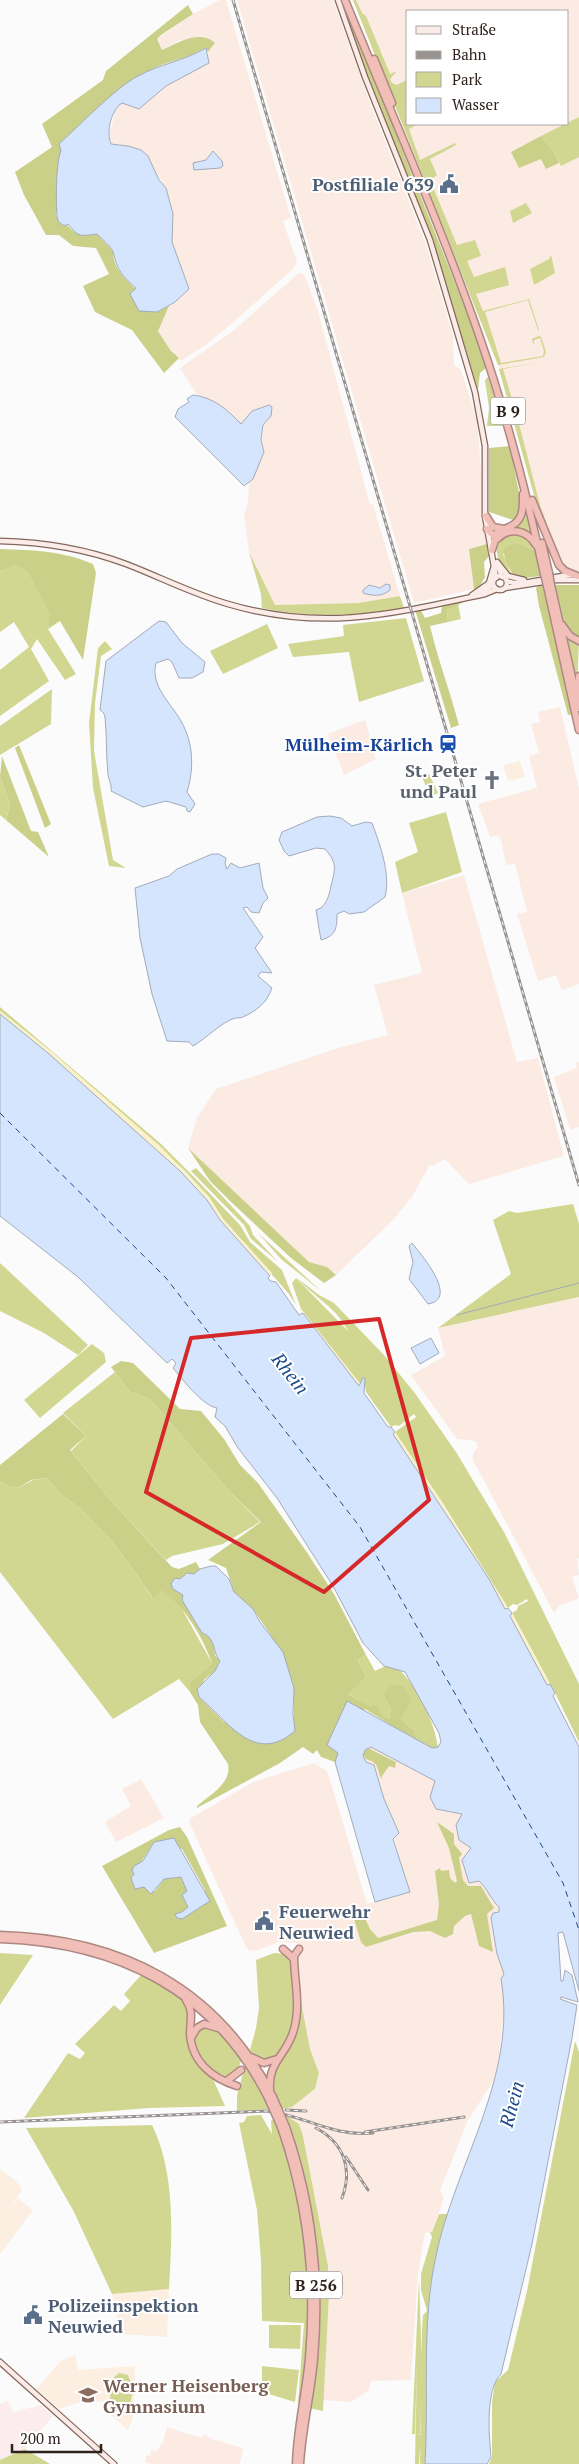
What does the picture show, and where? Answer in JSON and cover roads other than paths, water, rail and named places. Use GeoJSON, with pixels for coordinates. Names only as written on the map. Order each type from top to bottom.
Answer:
{"type":"FeatureCollection","features":[{"type":"Feature","properties":{"kind":"highway","name":"B 9"},"geometry":{"type":"LineString","coordinates":[[346,0],[465,296],[498,393],[542,555]]}},
{"type":"Feature","properties":{"kind":"highway","name":"B 9"},"geometry":{"type":"LineString","coordinates":[[350,0],[476,314],[500,384],[532,500],[545,575],[558,616],[579,708]]}},
{"type":"Feature","properties":{"kind":"highway"},"geometry":{"type":"LineString","coordinates":[[492,550],[496,537],[505,529],[515,524],[522,513],[522,478]]}},
{"type":"Feature","properties":{"kind":"highway","name":"B 9"},"geometry":{"type":"LineString","coordinates":[[532,500],[559,565],[563,570],[578,577]]}},
{"type":"Feature","properties":{"kind":"highway"},"geometry":{"type":"LineString","coordinates":[[486,516],[493,526],[505,529]]}},
{"type":"Feature","properties":{"kind":"highway"},"geometry":{"type":"LineString","coordinates":[[487,529],[496,537]]}},
{"type":"Feature","properties":{"kind":"highway"},"geometry":{"type":"LineString","coordinates":[[496,537],[508,532],[521,532],[532,539],[542,555]]}},
{"type":"Feature","properties":{"kind":"highway","name":"B 9"},"geometry":{"type":"LineString","coordinates":[[549,586],[579,730]]}},
{"type":"Feature","properties":{"kind":"highway","name":"B 9"},"geometry":{"type":"LineString","coordinates":[[558,616],[568,633],[579,641]]}},
{"type":"Feature","properties":{"kind":"highway"},"geometry":{"type":"LineString","coordinates":[[579,676],[579,708]]}},
{"type":"Feature","properties":{"kind":"highway","name":"B 256"},"geometry":{"type":"LineString","coordinates":[[0,1935],[103,1950],[157,1972],[206,2008],[249,2059],[270,2090],[271,2098]]}},
{"type":"Feature","properties":{"kind":"highway","name":"B 256"},"geometry":{"type":"LineString","coordinates":[[0,1939],[37,1940]]}},
{"type":"Feature","properties":{"kind":"highway","name":"B 256"},"geometry":{"type":"LineString","coordinates":[[51,1942],[125,1963],[153,1976],[184,1996],[225,2032],[243,2051]]}},
{"type":"Feature","properties":{"kind":"highway"},"geometry":{"type":"LineString","coordinates":[[282,1949],[294,1959]]}},
{"type":"Feature","properties":{"kind":"highway"},"geometry":{"type":"LineString","coordinates":[[270,2090],[270,2073],[289,2044],[295,2027],[297,2012],[296,1969],[299,1949],[295,1952],[296,1969]]}},
{"type":"Feature","properties":{"kind":"highway"},"geometry":{"type":"LineString","coordinates":[[184,1996],[192,2013],[191,2039],[198,2061],[206,2070],[220,2078],[237,2086],[234,2082],[220,2078]]}},
{"type":"Feature","properties":{"kind":"highway"},"geometry":{"type":"LineString","coordinates":[[191,2039],[195,2030],[204,2024],[213,2025],[225,2032]]}},
{"type":"Feature","properties":{"kind":"highway"},"geometry":{"type":"LineString","coordinates":[[249,2059],[264,2063],[278,2059]]}},
{"type":"Feature","properties":{"kind":"highway","name":"B 256"},"geometry":{"type":"LineString","coordinates":[[249,2059],[271,2098],[283,2127],[305,2195],[316,2275],[316,2325],[296,2464]]}},
{"type":"Feature","properties":{"kind":"highway"},"geometry":{"type":"LineString","coordinates":[[228,2080],[241,2070]]}},
{"type":"Feature","properties":{"kind":"highway","name":"B 256"},"geometry":{"type":"LineString","coordinates":[[300,2464],[306,2402]]}},
{"type":"Feature","properties":{"kind":"main road"},"geometry":{"type":"LineString","coordinates":[[338,0],[365,77],[430,240],[475,392],[484,442],[487,529],[499,577],[516,584],[532,581],[545,575]]}},
{"type":"Feature","properties":{"kind":"main road"},"geometry":{"type":"LineString","coordinates":[[472,595],[488,583],[495,562],[496,537],[489,527],[485,509]]}},
{"type":"Feature","properties":{"kind":"main road"},"geometry":{"type":"LineString","coordinates":[[0,540],[38,543],[82,551],[125,564],[228,604],[301,618],[364,618],[486,594],[505,588],[578,577]]}},
{"type":"Feature","properties":{"kind":"main road"},"geometry":{"type":"LineString","coordinates":[[495,562],[503,572],[513,579],[545,575],[578,577]]}},
{"type":"Feature","properties":{"kind":"main road"},"geometry":{"type":"LineString","coordinates":[[451,601],[487,590],[499,577]]}},
{"type":"Feature","properties":{"kind":"main road"},"geometry":{"type":"LineString","coordinates":[[505,588],[506,581]]}},
{"type":"Feature","properties":{"kind":"main road"},"geometry":{"type":"LineString","coordinates":[[493,585],[497,590]]}},
{"type":"Feature","properties":{"kind":"main road"},"geometry":{"type":"LineString","coordinates":[[0,2362],[114,2464]]}},
{"type":"Feature","properties":{"kind":"water"},"geometry":{"type":"Polygon","coordinates":[[[206,48],[209,63],[166,86],[139,109],[122,103],[118,106],[110,122],[109,134],[111,144],[141,150],[148,156],[159,180],[166,188],[173,214],[172,242],[189,289],[175,302],[157,312],[139,311],[130,294],[136,288],[121,272],[108,245],[97,234],[80,235],[68,224],[64,226],[58,221],[56,186],[61,151],[59,144],[108,98],[138,76],[206,48]]]}},
{"type":"Feature","properties":{"kind":"water"},"geometry":{"type":"Polygon","coordinates":[[[213,151],[222,161],[223,166],[220,168],[194,170],[193,163],[206,160],[213,151]]]}},
{"type":"Feature","properties":{"kind":"water"},"geometry":{"type":"Polygon","coordinates":[[[193,395],[214,401],[241,424],[252,411],[269,405],[272,407],[271,416],[263,425],[261,440],[264,452],[253,479],[244,486],[175,417],[178,409],[189,402],[187,399],[193,395]]]}},
{"type":"Feature","properties":{"kind":"water"},"geometry":{"type":"Polygon","coordinates":[[[386,584],[390,585],[390,590],[384,594],[373,595],[363,593],[363,590],[369,585],[380,588],[386,584]]]}},
{"type":"Feature","properties":{"kind":"water"},"geometry":{"type":"Polygon","coordinates":[[[159,621],[166,622],[182,643],[205,662],[203,672],[192,678],[179,678],[172,662],[168,659],[156,663],[155,671],[162,694],[181,721],[188,739],[192,765],[187,792],[195,804],[190,812],[187,811],[186,807],[166,801],[143,807],[111,791],[108,775],[105,717],[100,710],[106,661],[159,621]]]}},
{"type":"Feature","properties":{"kind":"water"},"geometry":{"type":"Polygon","coordinates":[[[330,816],[341,818],[352,826],[366,822],[372,823],[384,860],[387,879],[385,897],[364,912],[349,914],[344,911],[337,914],[335,931],[330,936],[321,940],[316,910],[321,908],[329,895],[334,863],[325,849],[316,848],[289,856],[284,851],[279,840],[282,832],[317,817],[330,816]]]}},
{"type":"Feature","properties":{"kind":"water"},"geometry":{"type":"Polygon","coordinates":[[[212,854],[219,854],[226,858],[225,864],[227,869],[231,863],[240,868],[259,863],[263,888],[268,898],[263,903],[259,913],[251,912],[247,907],[243,908],[263,937],[255,948],[272,973],[261,972],[258,976],[272,988],[267,998],[257,1009],[242,1017],[224,1023],[193,1046],[189,1042],[167,1041],[152,994],[140,938],[135,888],[169,876],[177,869],[212,854]]]}},
{"type":"Feature","properties":{"kind":"water","name":"Rhein"},"geometry":{"type":"Polygon","coordinates":[[[0,1014],[48,1053],[180,1171],[207,1200],[220,1220],[270,1276],[268,1278],[270,1281],[276,1282],[299,1315],[303,1313],[359,1386],[363,1378],[365,1378],[364,1393],[388,1427],[391,1427],[395,1432],[393,1434],[489,1579],[505,1609],[508,1608],[512,1613],[510,1616],[547,1685],[550,1684],[555,1693],[553,1696],[579,1747],[579,1991],[563,1932],[558,1933],[561,1981],[563,1981],[565,1970],[572,1975],[578,2002],[561,1997],[560,1999],[577,2005],[572,2038],[532,2244],[501,2374],[496,2381],[490,2401],[489,2437],[491,2457],[487,2464],[425,2464],[426,2360],[431,2281],[436,2256],[445,2222],[493,2085],[501,2050],[504,2015],[501,1979],[504,1974],[497,1954],[491,1918],[493,1913],[499,1912],[499,1907],[479,1881],[469,1883],[462,1860],[471,1848],[459,1840],[456,1825],[462,1814],[436,1809],[430,1797],[435,1781],[371,1747],[365,1750],[363,1756],[366,1762],[374,1765],[384,1799],[399,1833],[393,1839],[410,1892],[375,1902],[335,1762],[338,1753],[327,1745],[347,1701],[432,1748],[438,1747],[441,1742],[439,1733],[405,1672],[384,1666],[363,1643],[333,1586],[277,1498],[238,1448],[225,1426],[215,1417],[217,1408],[205,1402],[187,1385],[173,1368],[176,1363],[172,1359],[167,1363],[78,1277],[0,1216],[0,1014]]]}},
{"type":"Feature","properties":{"kind":"water"},"geometry":{"type":"Polygon","coordinates":[[[412,1243],[429,1265],[439,1285],[440,1294],[437,1300],[428,1304],[409,1279],[413,1262],[409,1246],[412,1243]]]}},
{"type":"Feature","properties":{"kind":"water"},"geometry":{"type":"Polygon","coordinates":[[[431,1338],[439,1353],[420,1364],[411,1348],[431,1338]]]}},
{"type":"Feature","properties":{"kind":"water"},"geometry":{"type":"Polygon","coordinates":[[[216,1566],[229,1579],[234,1592],[253,1609],[260,1622],[283,1652],[294,1688],[293,1714],[295,1731],[280,1741],[267,1744],[254,1742],[242,1736],[199,1697],[197,1689],[215,1671],[220,1661],[212,1641],[202,1633],[182,1600],[183,1595],[173,1589],[171,1584],[175,1578],[180,1579],[187,1573],[194,1574],[200,1569],[216,1566]]]}},
{"type":"Feature","properties":{"kind":"water"},"geometry":{"type":"Polygon","coordinates":[[[174,1838],[210,1901],[182,1919],[177,1918],[175,1914],[182,1912],[188,1907],[182,1895],[187,1891],[181,1877],[164,1879],[151,1894],[144,1887],[135,1889],[131,1878],[134,1874],[132,1871],[134,1866],[143,1861],[154,1842],[174,1838]]]}},
{"type":"Feature","properties":{"kind":"waterway"},"geometry":{"type":"LineString","coordinates":[[457,1315],[579,1283]]}},
{"type":"Feature","properties":{"kind":"railway"},"geometry":{"type":"LineString","coordinates":[[233,0],[579,1185]]}},
{"type":"Feature","properties":{"kind":"railway"},"geometry":{"type":"LineString","coordinates":[[286,2110],[306,2111]]}},
{"type":"Feature","properties":{"kind":"railway"},"geometry":{"type":"LineString","coordinates":[[0,2122],[266,2111],[280,2113],[344,2132],[373,2133]]}},
{"type":"Feature","properties":{"kind":"railway"},"geometry":{"type":"LineString","coordinates":[[365,2132],[464,2117]]}},
{"type":"Feature","properties":{"kind":"railway"},"geometry":{"type":"LineString","coordinates":[[316,2128],[333,2141],[344,2158],[347,2177],[342,2198]]}},
{"type":"Feature","properties":{"kind":"railway"},"geometry":{"type":"LineString","coordinates":[[346,2157],[368,2190]]}},
{"type":"Feature","properties":{"kind":"place","name":"Postfiliale 639"},"geometry":{"type":"Point","coordinates":[449,184]}},
{"type":"Feature","properties":{"kind":"place","name":"Mülheim-Kärlich"},"geometry":{"type":"Point","coordinates":[448,744]}},
{"type":"Feature","properties":{"kind":"place","name":"St. Peter und Paul"},"geometry":{"type":"Point","coordinates":[492,780]}},
{"type":"Feature","properties":{"kind":"place","name":"Feuerwehr Neuwied"},"geometry":{"type":"Point","coordinates":[264,1921]}},
{"type":"Feature","properties":{"kind":"place","name":"Polizeiinspektion Neuwied"},"geometry":{"type":"Point","coordinates":[33,2315]}},
{"type":"Feature","properties":{"kind":"place","name":"Werner Heisenberg Gymnasium"},"geometry":{"type":"Point","coordinates":[88,2395]}}]}
